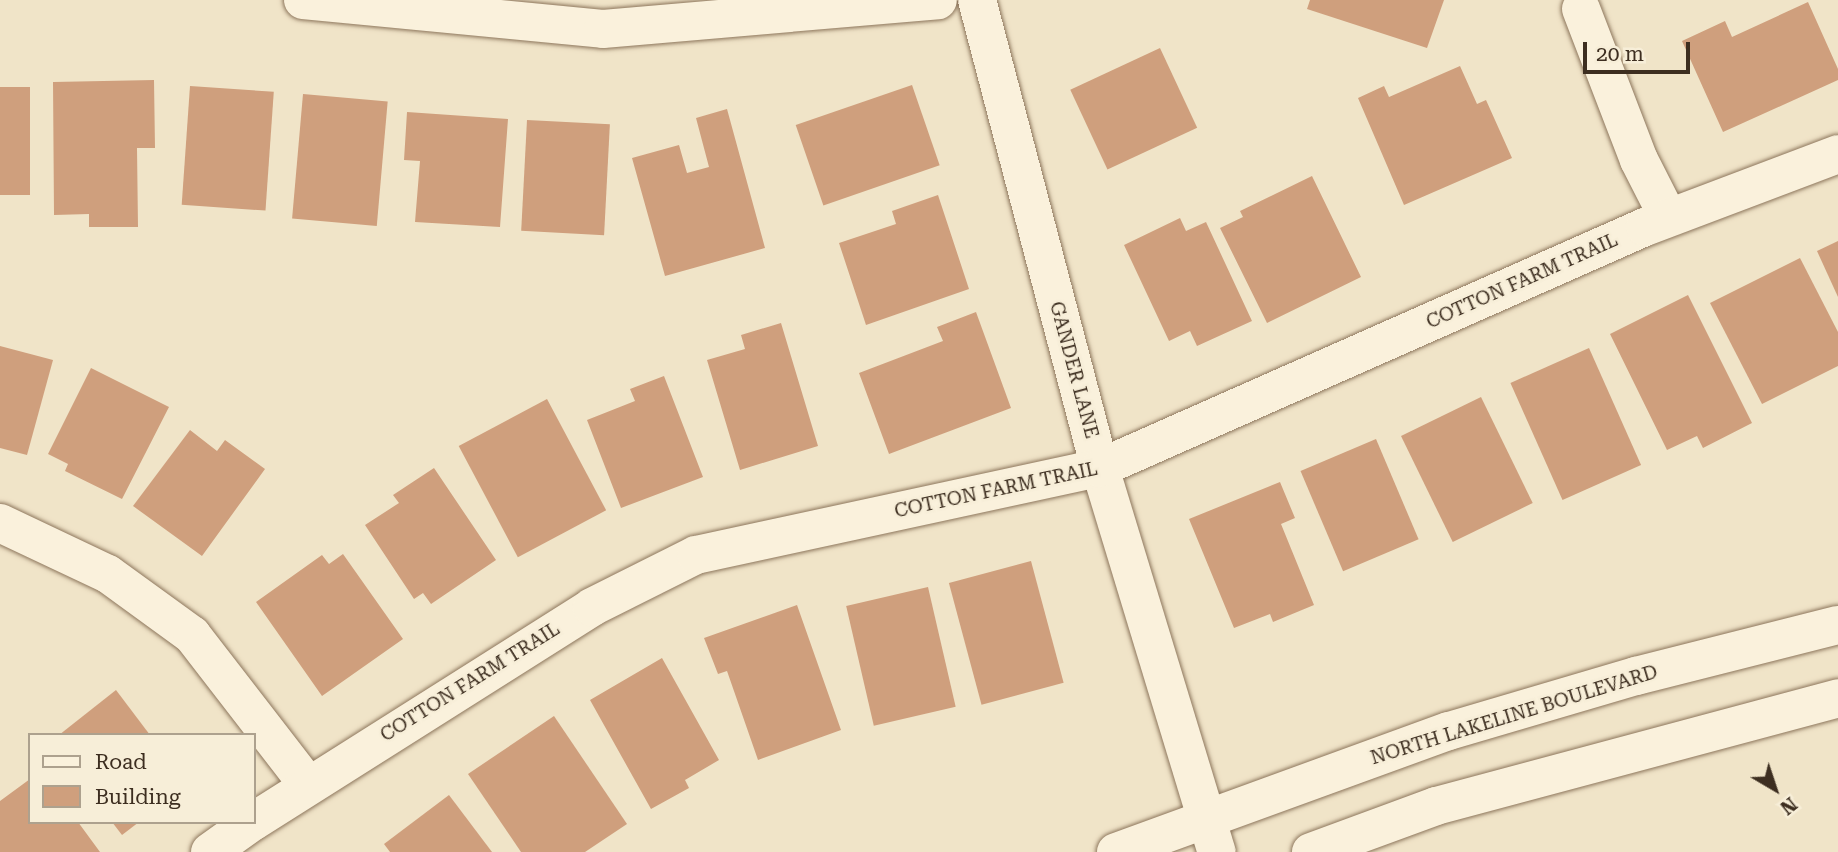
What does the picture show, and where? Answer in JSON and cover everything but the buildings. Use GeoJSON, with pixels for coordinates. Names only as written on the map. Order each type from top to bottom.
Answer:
{"type":"FeatureCollection","features":[{"type":"Feature","properties":{"kind":"street"},"geometry":{"type":"LineString","coordinates":[[303,0],[603,29],[938,0]]}},
{"type":"Feature","properties":{"kind":"street","name":"GANDER LANE"},"geometry":{"type":"LineString","coordinates":[[978,0],[1100,468],[1212,835]]}},
{"type":"Feature","properties":{"kind":"street"},"geometry":{"type":"LineString","coordinates":[[1581,9],[1639,160],[1668,217]]}},
{"type":"Feature","properties":{"kind":"street","name":"COTTON FARM TRAIL"},"geometry":{"type":"LineString","coordinates":[[256,820],[307,784],[592,607],[696,555],[1100,468],[1668,217],[1838,154]]}},
{"type":"Feature","properties":{"kind":"street"},"geometry":{"type":"LineString","coordinates":[[0,523],[108,573],[192,635],[307,784]]}},
{"type":"Feature","properties":{"kind":"street","name":"NORTH LAKELINE BOULEVARD"},"geometry":{"type":"LineString","coordinates":[[1116,852],[1212,835],[1449,731],[1636,676],[1838,625]]}},
{"type":"Feature","properties":{"kind":"street"},"geometry":{"type":"LineString","coordinates":[[1311,852],[1436,806],[1838,698]]}},
{"type":"Feature","properties":{"kind":"street","name":"COTTON FARM TRAIL"},"geometry":{"type":"LineString","coordinates":[[210,852],[250,824]]}}]}
